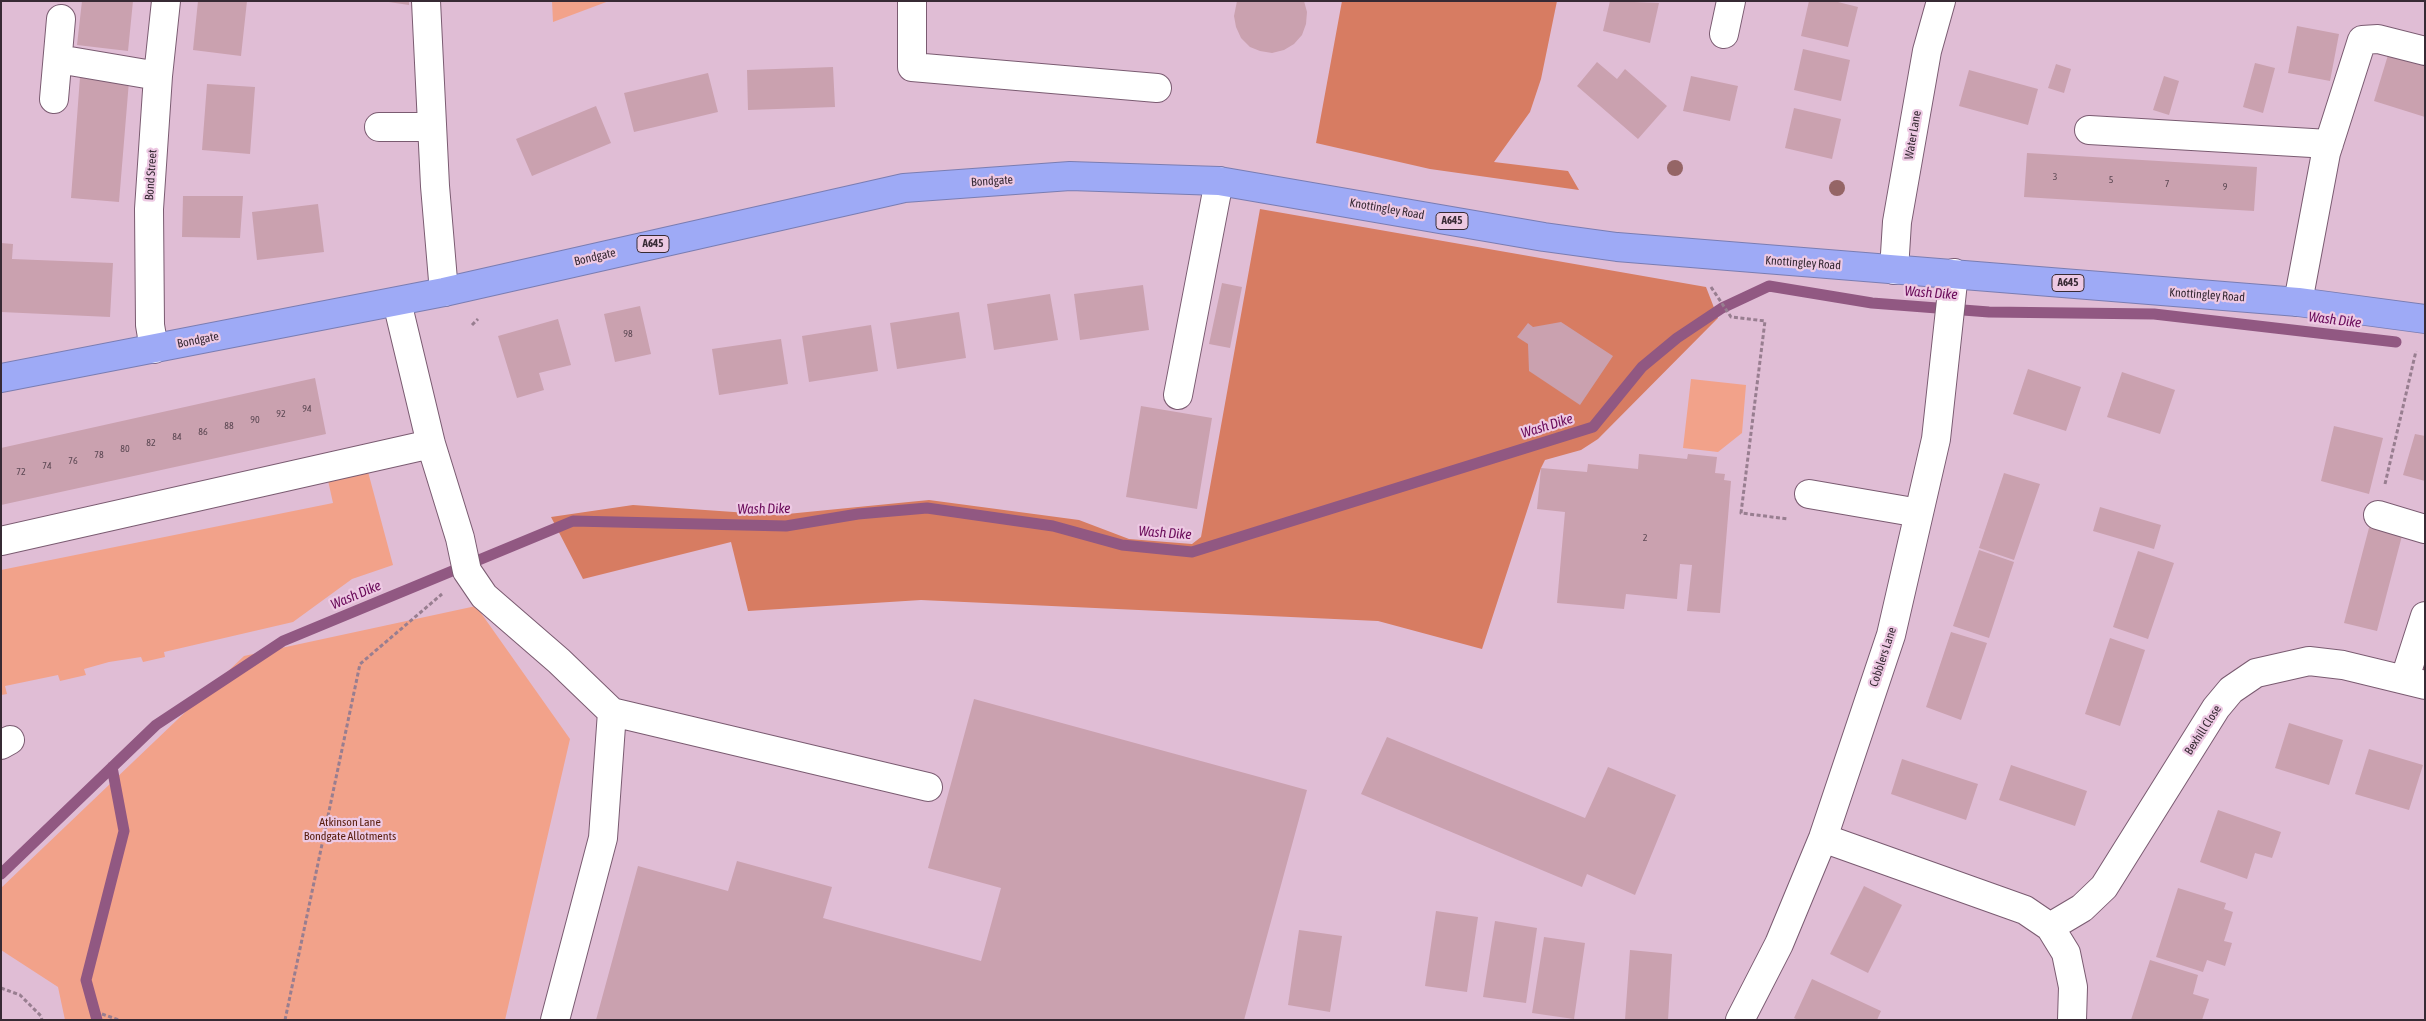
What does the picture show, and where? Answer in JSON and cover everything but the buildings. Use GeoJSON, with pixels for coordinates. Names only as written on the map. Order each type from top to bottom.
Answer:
{"type":"FeatureCollection","features":[{"type":"Feature","properties":{"kind":"highway","name":"Bondgate"},"geometry":{"type":"LineString","coordinates":[[1,378],[397,302],[904,188],[1070,176],[1219,181],[1311,196]]}},
{"type":"Feature","properties":{"kind":"highway","name":"Knottingley Road"},"geometry":{"type":"LineString","coordinates":[[1311,196],[1544,237],[1617,247],[2298,302],[2421,331]]}},
{"type":"Feature","properties":{"kind":"street","name":"Bond Street"},"geometry":{"type":"LineString","coordinates":[[154,349],[150,325],[149,209],[158,76],[166,1]]}},
{"type":"Feature","properties":{"kind":"street"},"geometry":{"type":"LineString","coordinates":[[426,1],[432,127],[444,292]]}},
{"type":"Feature","properties":{"kind":"street"},"geometry":{"type":"LineString","coordinates":[[912,1],[912,67],[1157,88]]}},
{"type":"Feature","properties":{"kind":"street"},"geometry":{"type":"LineString","coordinates":[[1724,34],[1731,1]]}},
{"type":"Feature","properties":{"kind":"street","name":"Water Lane"},"geometry":{"type":"LineString","coordinates":[[1894,270],[1899,213],[1927,51],[1940,1]]}},
{"type":"Feature","properties":{"kind":"street"},"geometry":{"type":"LineString","coordinates":[[54,99],[61,19]]}},
{"type":"Feature","properties":{"kind":"street"},"geometry":{"type":"LineString","coordinates":[[2298,302],[2329,144],[2362,40],[2378,38],[2425,51]]}},
{"type":"Feature","properties":{"kind":"street"},"geometry":{"type":"LineString","coordinates":[[58,59],[158,76]]}},
{"type":"Feature","properties":{"kind":"street"},"geometry":{"type":"LineString","coordinates":[[379,127],[432,127]]}},
{"type":"Feature","properties":{"kind":"street"},"geometry":{"type":"LineString","coordinates":[[2088,130],[2329,144]]}},
{"type":"Feature","properties":{"kind":"street"},"geometry":{"type":"LineString","coordinates":[[1178,395],[1219,181]]}},
{"type":"Feature","properties":{"kind":"street","name":"Cobblers Lane"},"geometry":{"type":"LineString","coordinates":[[1740,1020],[1779,944],[1823,838],[1892,636],[1936,439],[1954,273]]}},
{"type":"Feature","properties":{"kind":"street"},"geometry":{"type":"LineString","coordinates":[[397,302],[431,444],[460,538],[468,573],[484,596],[559,661],[612,712],[928,787]]}},
{"type":"Feature","properties":{"kind":"street"},"geometry":{"type":"LineString","coordinates":[[1,541],[431,444]]}},
{"type":"Feature","properties":{"kind":"street"},"geometry":{"type":"LineString","coordinates":[[1809,494],[1920,513]]}},
{"type":"Feature","properties":{"kind":"street"},"geometry":{"type":"LineString","coordinates":[[2378,515],[2425,529]]}},
{"type":"Feature","properties":{"kind":"street"},"geometry":{"type":"LineString","coordinates":[[2415,681],[2425,616]]}},
{"type":"Feature","properties":{"kind":"street","name":"Bexhill Close"},"geometry":{"type":"LineString","coordinates":[[2050,927],[2082,908],[2104,887],[2216,708],[2231,690],[2256,673],[2309,661],[2343,665],[2415,681]]}},
{"type":"Feature","properties":{"kind":"street"},"geometry":{"type":"LineString","coordinates":[[554,1020],[603,838],[612,712]]}},
{"type":"Feature","properties":{"kind":"street"},"geometry":{"type":"LineString","coordinates":[[1823,838],[1974,894],[2025,910],[2050,927],[2066,953],[2073,986],[2072,1020]]}},
{"type":"Feature","properties":{"kind":"path"},"geometry":{"type":"LineString","coordinates":[[1710,286],[1731,317],[1765,321],[1741,513],[1797,520]]}},
{"type":"Feature","properties":{"kind":"path"},"geometry":{"type":"LineString","coordinates":[[472,324],[484,313]]}},
{"type":"Feature","properties":{"kind":"path"},"geometry":{"type":"LineString","coordinates":[[2378,515],[2421,331]]}},
{"type":"Feature","properties":{"kind":"path"},"geometry":{"type":"LineString","coordinates":[[284,1020],[360,664],[468,573]]}},
{"type":"Feature","properties":{"kind":"path"},"geometry":{"type":"LineString","coordinates":[[1,988],[20,995],[41,1016],[42,1020]]}},
{"type":"Feature","properties":{"kind":"path"},"geometry":{"type":"LineString","coordinates":[[102,1014],[119,1020]]}},
{"type":"Feature","properties":{"kind":"green space"},"geometry":{"type":"Polygon","coordinates":[[[552,1],[609,1],[553,22],[552,1]]]}},
{"type":"Feature","properties":{"kind":"green space"},"geometry":{"type":"Polygon","coordinates":[[[1691,379],[1746,385],[1742,433],[1718,452],[1683,448],[1691,379]]]}},
{"type":"Feature","properties":{"kind":"green space"},"geometry":{"type":"Polygon","coordinates":[[[367,468],[393,565],[352,579],[293,622],[164,652],[165,657],[143,662],[141,657],[109,662],[84,669],[86,675],[60,681],[58,675],[5,686],[7,694],[1,695],[1,570],[333,503],[327,476],[367,468]]]}},
{"type":"Feature","properties":{"kind":"green space","name":"Atkinson Lane Bondgate Allotments"},"geometry":{"type":"Polygon","coordinates":[[[476,606],[570,739],[505,1020],[65,1020],[58,987],[1,950],[1,888],[244,656],[476,606]]]}},
{"type":"Feature","properties":{"kind":"shaded area"},"geometry":{"type":"Polygon","coordinates":[[[1342,1],[1557,1],[1541,79],[1530,112],[1494,162],[1568,171],[1579,190],[1430,169],[1316,143],[1342,1]]]}},
{"type":"Feature","properties":{"kind":"shaded area"},"geometry":{"type":"Polygon","coordinates":[[[1260,209],[1706,287],[1718,318],[1598,439],[1581,450],[1545,460],[1482,649],[1378,621],[921,600],[748,611],[731,542],[583,579],[551,517],[633,505],[777,515],[929,500],[1079,520],[1129,539],[1192,544],[1201,537],[1260,209]]]}},
{"type":"Feature","properties":{"kind":"waterway","name":"Wash Dike"},"geometry":{"type":"LineString","coordinates":[[1,874],[156,725],[283,641],[573,521],[786,526],[858,514],[927,508],[1053,526],[1122,545],[1192,552],[1593,427],[1642,367],[1677,338],[1722,308],[1769,286],[1872,303],[1989,312],[2154,314],[2396,342]]}},
{"type":"Feature","properties":{"kind":"waterway"},"geometry":{"type":"LineString","coordinates":[[97,1020],[86,980],[124,831],[112,767]]}}]}
